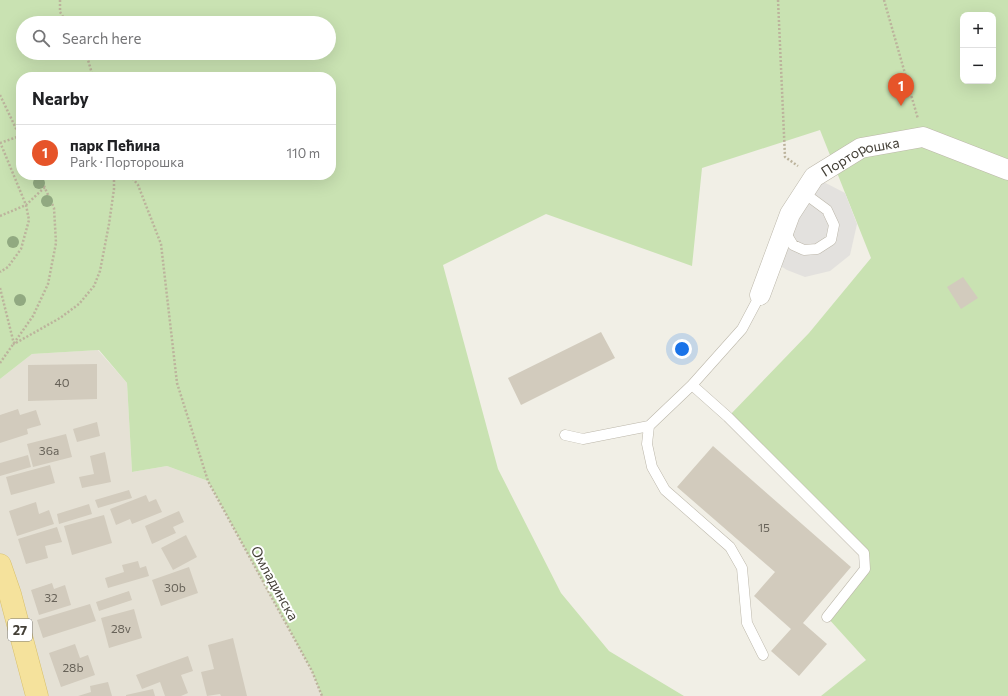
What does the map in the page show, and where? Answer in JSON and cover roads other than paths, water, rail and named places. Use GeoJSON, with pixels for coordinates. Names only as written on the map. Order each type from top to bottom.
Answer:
{"type":"FeatureCollection","features":[{"type":"Feature","properties":{"kind":"main road","name":"27"},"geometry":{"type":"LineString","coordinates":[[0,565],[12,602],[38,696]]}},
{"type":"Feature","properties":{"kind":"street","name":"Порторошка"},"geometry":{"type":"LineString","coordinates":[[760,295],[790,214],[809,185],[861,148],[923,137],[1008,170]]}},
{"type":"Feature","properties":{"kind":"lane"},"geometry":{"type":"LineString","coordinates":[[784,230],[793,244],[804,250],[817,250],[831,240],[834,225],[827,210],[809,185]]}},
{"type":"Feature","properties":{"kind":"lane"},"geometry":{"type":"LineString","coordinates":[[565,435],[583,440],[649,426],[692,384],[742,328],[760,295]]}},
{"type":"Feature","properties":{"kind":"lane"},"geometry":{"type":"LineString","coordinates":[[692,384],[728,416],[864,553],[865,569],[828,617]]}},
{"type":"Feature","properties":{"kind":"lane"},"geometry":{"type":"LineString","coordinates":[[649,426],[647,444],[652,467],[665,490],[730,547],[742,568],[747,623],[763,655]]}},
{"type":"Feature","properties":{"kind":"place","name":"парк Пећина"},"geometry":{"type":"Point","coordinates":[901,106]}}]}
